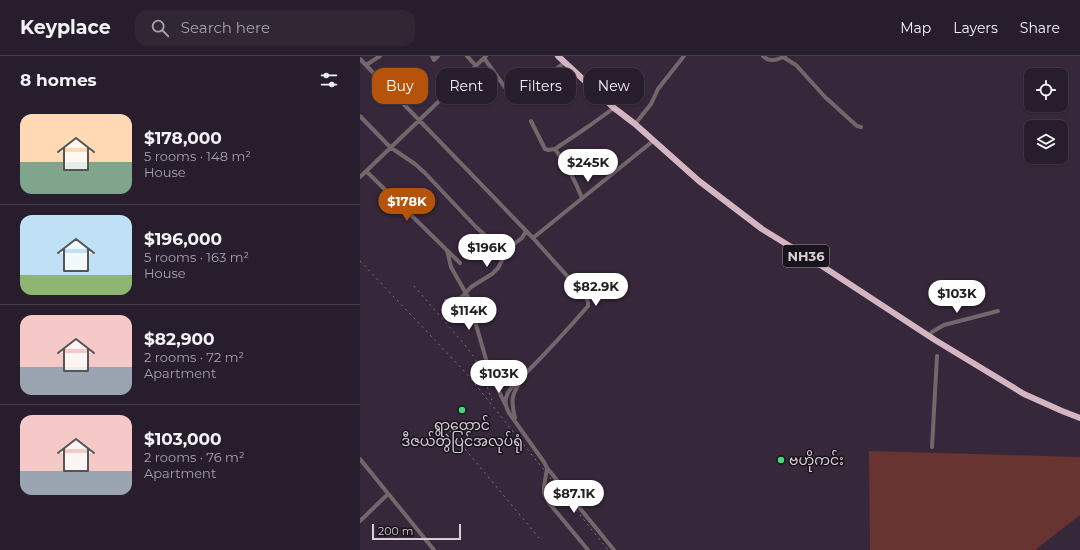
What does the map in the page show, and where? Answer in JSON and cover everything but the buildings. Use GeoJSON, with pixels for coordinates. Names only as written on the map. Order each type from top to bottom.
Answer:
{"type":"FeatureCollection","features":[{"type":"Feature","properties":{"kind":"highway","name":"NH36"},"geometry":{"type":"LineString","coordinates":[[558,56],[614,108],[635,124],[699,181],[762,228],[929,336],[1024,394],[1080,418]]}},
{"type":"Feature","properties":{"kind":"street"},"geometry":{"type":"LineString","coordinates":[[366,66],[380,56]]}},
{"type":"Feature","properties":{"kind":"street"},"geometry":{"type":"LineString","coordinates":[[432,56],[434,60],[438,56]]}},
{"type":"Feature","properties":{"kind":"street"},"geometry":{"type":"LineString","coordinates":[[467,56],[476,66]]}},
{"type":"Feature","properties":{"kind":"street"},"geometry":{"type":"LineString","coordinates":[[635,124],[651,104],[658,89],[684,56]]}},
{"type":"Feature","properties":{"kind":"street"},"geometry":{"type":"LineString","coordinates":[[763,56],[767,60],[775,61],[784,56],[796,65],[825,97],[857,126],[861,127]]}},
{"type":"Feature","properties":{"kind":"street"},"geometry":{"type":"LineString","coordinates":[[360,177],[485,57],[505,87]]}},
{"type":"Feature","properties":{"kind":"street"},"geometry":{"type":"LineString","coordinates":[[360,59],[533,238],[586,297],[588,306],[526,374],[518,385],[512,402],[515,420]]}},
{"type":"Feature","properties":{"kind":"street"},"geometry":{"type":"LineString","coordinates":[[558,68],[565,62]]}},
{"type":"Feature","properties":{"kind":"street"},"geometry":{"type":"LineString","coordinates":[[531,120],[545,149],[555,149],[614,108]]}},
{"type":"Feature","properties":{"kind":"street"},"geometry":{"type":"LineString","coordinates":[[360,116],[390,148],[415,164],[488,238]]}},
{"type":"Feature","properties":{"kind":"street"},"geometry":{"type":"LineString","coordinates":[[533,238],[653,141]]}},
{"type":"Feature","properties":{"kind":"street"},"geometry":{"type":"LineString","coordinates":[[555,149],[578,187],[582,198]]}},
{"type":"Feature","properties":{"kind":"street"},"geometry":{"type":"LineString","coordinates":[[366,170],[460,263]]}},
{"type":"Feature","properties":{"kind":"street"},"geometry":{"type":"LineString","coordinates":[[446,301],[461,298],[471,287],[488,278],[498,268],[506,253],[522,238],[526,231]]}},
{"type":"Feature","properties":{"kind":"street"},"geometry":{"type":"LineString","coordinates":[[447,250],[451,266],[466,292],[490,374],[506,406],[547,468],[614,550]]}},
{"type":"Feature","properties":{"kind":"street"},"geometry":{"type":"LineString","coordinates":[[929,336],[932,332],[944,325],[998,311]]}},
{"type":"Feature","properties":{"kind":"street"},"geometry":{"type":"LineString","coordinates":[[932,447],[937,356]]}},
{"type":"Feature","properties":{"kind":"street"},"geometry":{"type":"LineString","coordinates":[[506,406],[506,396],[511,387],[526,374]]}},
{"type":"Feature","properties":{"kind":"street"},"geometry":{"type":"LineString","coordinates":[[360,459],[434,550]]}},
{"type":"Feature","properties":{"kind":"street"},"geometry":{"type":"LineString","coordinates":[[547,468],[544,487],[546,497],[549,503],[588,550]]}},
{"type":"Feature","properties":{"kind":"street"},"geometry":{"type":"LineString","coordinates":[[360,521],[388,494]]}},
{"type":"Feature","properties":{"kind":"shaded area"},"geometry":{"type":"Polygon","coordinates":[[[869,451],[1080,457],[1080,515],[1035,550],[870,550],[869,451]]]}},
{"type":"Feature","properties":{"kind":"railway"},"geometry":{"type":"LineString","coordinates":[[360,261],[467,374],[608,550]]}},
{"type":"Feature","properties":{"kind":"railway"},"geometry":{"type":"LineString","coordinates":[[414,286],[474,357],[482,373],[492,400]]}},
{"type":"Feature","properties":{"kind":"railway"},"geometry":{"type":"LineString","coordinates":[[446,426],[539,538]]}},
{"type":"Feature","properties":{"kind":"place","name":"ရွာထောင် ဒီဇယ်တွဲပြင်အလုပ်ရုံ"},"geometry":{"type":"Point","coordinates":[462,410]}},
{"type":"Feature","properties":{"kind":"place","name":"ဗဟိုကင်း"},"geometry":{"type":"Point","coordinates":[781,460]}}]}
